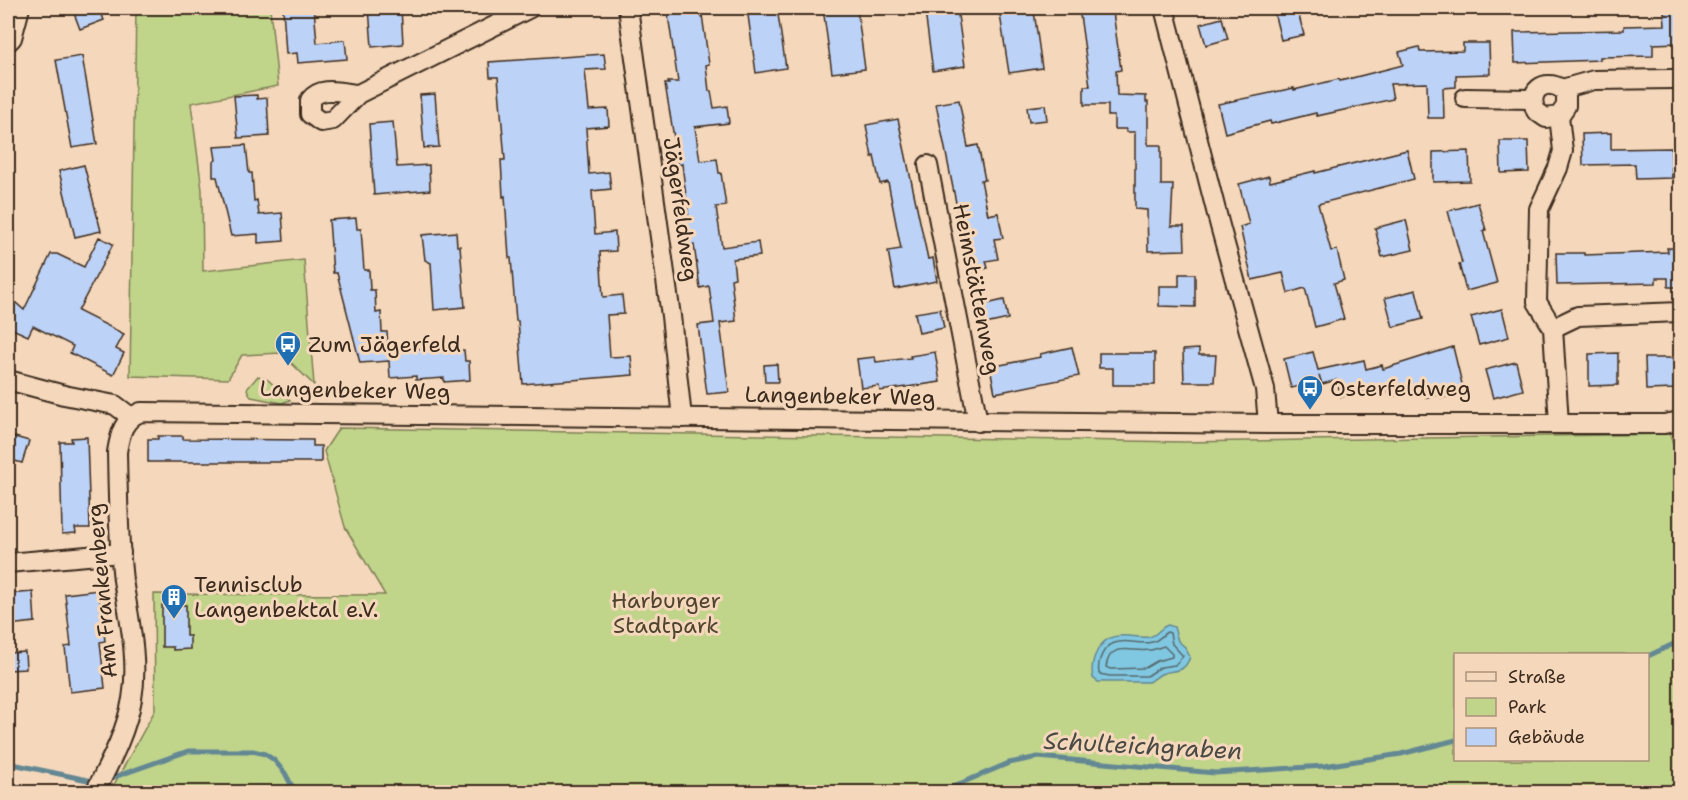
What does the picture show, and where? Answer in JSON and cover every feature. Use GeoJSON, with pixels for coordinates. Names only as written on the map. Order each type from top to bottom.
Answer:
{"type":"FeatureCollection","features":[{"type":"Feature","properties":{"kind":"street"},"geometry":{"type":"LineString","coordinates":[[8,42],[12,38],[20,8]]}},
{"type":"Feature","properties":{"kind":"street"},"geometry":{"type":"LineString","coordinates":[[358,94],[530,8]]}},
{"type":"Feature","properties":{"kind":"street","name":"Jägerfeldweg"},"geometry":{"type":"LineString","coordinates":[[628,8],[671,316],[682,418]]}},
{"type":"Feature","properties":{"kind":"street"},"geometry":{"type":"LineString","coordinates":[[1164,8],[1265,389],[1268,424]]}},
{"type":"Feature","properties":{"kind":"street"},"geometry":{"type":"LineString","coordinates":[[1562,89],[1594,80],[1673,79]]}},
{"type":"Feature","properties":{"kind":"street"},"geometry":{"type":"LineString","coordinates":[[1559,116],[1546,118],[1540,116],[1536,111],[1533,99],[1541,86],[1556,85],[1566,94],[1566,106],[1559,116],[1563,151],[1558,168],[1539,209],[1537,302],[1552,328],[1559,424]]}},
{"type":"Feature","properties":{"kind":"street"},"geometry":{"type":"LineString","coordinates":[[1465,99],[1533,99]]}},
{"type":"Feature","properties":{"kind":"street","name":"Heimstättenweg"},"geometry":{"type":"LineString","coordinates":[[928,165],[978,422]]}},
{"type":"Feature","properties":{"kind":"street"},"geometry":{"type":"LineString","coordinates":[[1552,328],[1578,316],[1680,312]]}},
{"type":"Feature","properties":{"kind":"street"},"geometry":{"type":"LineString","coordinates":[[8,380],[64,395],[115,405],[131,417]]}},
{"type":"Feature","properties":{"kind":"street","name":"Langenbeker Weg"},"geometry":{"type":"LineString","coordinates":[[131,417],[141,412],[236,412],[1268,424],[1664,424],[1680,421]]}},
{"type":"Feature","properties":{"kind":"street","name":"Am Frankenberg"},"geometry":{"type":"LineString","coordinates":[[95,792],[124,730],[134,690],[133,642],[121,553],[117,452],[123,429],[131,417]]}},
{"type":"Feature","properties":{"kind":"street"},"geometry":{"type":"LineString","coordinates":[[8,563],[121,553]]}},
{"type":"Feature","properties":{"kind":"green space"},"geometry":{"type":"Polygon","coordinates":[[[136,8],[270,8],[278,86],[191,103],[202,190],[203,271],[304,260],[314,385],[281,353],[242,355],[228,379],[130,376],[136,8]]]}},
{"type":"Feature","properties":{"kind":"green space"},"geometry":{"type":"Polygon","coordinates":[[[258,376],[268,380],[290,400],[282,403],[251,397],[247,389],[258,376]]]}},
{"type":"Feature","properties":{"kind":"green space","name":"Harburger Stadtpark"},"geometry":{"type":"Polygon","coordinates":[[[339,428],[1185,442],[1670,434],[1680,465],[1680,792],[110,792],[155,710],[154,594],[385,595],[345,527],[324,451],[339,428]]]}},
{"type":"Feature","properties":{"kind":"water"},"geometry":{"type":"Polygon","coordinates":[[[1168,625],[1174,627],[1178,641],[1185,647],[1190,657],[1184,667],[1165,672],[1148,682],[1098,682],[1093,678],[1095,657],[1107,640],[1120,636],[1149,637],[1168,625]]]}},
{"type":"Feature","properties":{"kind":"building"},"geometry":{"type":"Polygon","coordinates":[[[72,8],[99,8],[104,20],[80,29],[72,8]]]}},
{"type":"Feature","properties":{"kind":"building"},"geometry":{"type":"Polygon","coordinates":[[[283,8],[314,8],[317,43],[345,40],[347,59],[298,63],[297,53],[286,54],[283,8]]]}},
{"type":"Feature","properties":{"kind":"building"},"geometry":{"type":"Polygon","coordinates":[[[369,8],[401,8],[403,44],[372,47],[369,8]]]}},
{"type":"Feature","properties":{"kind":"building"},"geometry":{"type":"Polygon","coordinates":[[[667,8],[701,8],[709,64],[706,65],[709,91],[711,91],[714,108],[727,106],[729,123],[695,127],[700,161],[717,159],[719,173],[721,173],[726,206],[716,207],[722,247],[758,242],[760,256],[733,259],[735,278],[731,279],[736,321],[720,323],[729,392],[707,394],[698,325],[714,323],[709,286],[700,288],[694,245],[689,245],[686,220],[689,220],[682,164],[678,165],[677,159],[672,159],[670,145],[675,144],[665,84],[678,82],[667,8]]]}},
{"type":"Feature","properties":{"kind":"building"},"geometry":{"type":"Polygon","coordinates":[[[747,8],[777,8],[786,68],[756,73],[747,8]]]}},
{"type":"Feature","properties":{"kind":"building"},"geometry":{"type":"Polygon","coordinates":[[[823,8],[857,8],[865,69],[832,73],[823,8]]]}},
{"type":"Feature","properties":{"kind":"building"},"geometry":{"type":"Polygon","coordinates":[[[957,8],[965,66],[933,71],[925,12],[957,8]]]}},
{"type":"Feature","properties":{"kind":"building"},"geometry":{"type":"Polygon","coordinates":[[[999,8],[1030,8],[1030,11],[1034,11],[1042,68],[1009,73],[999,8]]]}},
{"type":"Feature","properties":{"kind":"building"},"geometry":{"type":"Polygon","coordinates":[[[1079,8],[1109,8],[1109,12],[1113,12],[1121,70],[1116,71],[1117,95],[1146,96],[1148,145],[1161,145],[1161,185],[1173,185],[1171,226],[1184,226],[1185,250],[1148,251],[1147,210],[1135,209],[1135,132],[1114,129],[1114,116],[1108,116],[1108,105],[1084,105],[1084,86],[1090,86],[1079,8]]]}},
{"type":"Feature","properties":{"kind":"building"},"geometry":{"type":"Polygon","coordinates":[[[1297,8],[1304,35],[1281,40],[1274,12],[1297,8]]]}},
{"type":"Feature","properties":{"kind":"building"},"geometry":{"type":"Polygon","coordinates":[[[1680,11],[1680,43],[1653,44],[1653,56],[1515,63],[1514,32],[1624,30],[1624,26],[1665,25],[1664,12],[1680,11]]]}},
{"type":"Feature","properties":{"kind":"building"},"geometry":{"type":"Polygon","coordinates":[[[1222,18],[1228,39],[1206,45],[1200,24],[1222,18]]]}},
{"type":"Feature","properties":{"kind":"building"},"geometry":{"type":"Polygon","coordinates":[[[1463,43],[1489,43],[1490,74],[1456,75],[1456,87],[1443,88],[1444,118],[1428,118],[1427,83],[1390,84],[1393,99],[1317,116],[1316,113],[1271,124],[1270,121],[1225,133],[1218,104],[1339,79],[1340,81],[1403,65],[1399,52],[1419,47],[1420,52],[1463,51],[1463,43]]]}},
{"type":"Feature","properties":{"kind":"building"},"geometry":{"type":"Polygon","coordinates":[[[604,54],[606,69],[585,70],[589,110],[608,109],[609,126],[586,128],[589,174],[609,172],[611,189],[592,191],[595,234],[615,232],[616,251],[600,252],[603,297],[622,295],[624,314],[607,315],[610,357],[631,356],[633,375],[523,384],[511,258],[509,258],[505,196],[503,197],[501,160],[505,160],[498,77],[490,77],[489,62],[604,54]]]}},
{"type":"Feature","properties":{"kind":"building"},"geometry":{"type":"Polygon","coordinates":[[[82,56],[97,144],[72,148],[56,60],[82,56]]]}},
{"type":"Feature","properties":{"kind":"building"},"geometry":{"type":"Polygon","coordinates":[[[435,94],[439,147],[424,148],[420,95],[435,94]]]}},
{"type":"Feature","properties":{"kind":"building"},"geometry":{"type":"Polygon","coordinates":[[[257,95],[257,99],[267,98],[269,136],[238,138],[234,96],[257,95]]]}},
{"type":"Feature","properties":{"kind":"building"},"geometry":{"type":"Polygon","coordinates":[[[959,100],[968,147],[978,145],[985,180],[981,180],[988,215],[998,213],[1003,238],[994,239],[998,259],[986,261],[988,268],[972,272],[970,272],[936,104],[959,100]]]}},
{"type":"Feature","properties":{"kind":"building"},"geometry":{"type":"Polygon","coordinates":[[[1045,105],[1047,120],[1029,122],[1027,107],[1045,105]]]}},
{"type":"Feature","properties":{"kind":"building"},"geometry":{"type":"Polygon","coordinates":[[[898,119],[928,259],[933,258],[937,281],[895,289],[888,251],[901,249],[888,182],[880,184],[866,125],[898,119]]]}},
{"type":"Feature","properties":{"kind":"building"},"geometry":{"type":"Polygon","coordinates":[[[393,122],[397,167],[429,165],[430,190],[374,195],[369,124],[393,122]]]}},
{"type":"Feature","properties":{"kind":"building"},"geometry":{"type":"Polygon","coordinates":[[[1611,133],[1611,149],[1671,148],[1672,178],[1636,179],[1635,164],[1583,165],[1582,134],[1611,133]]]}},
{"type":"Feature","properties":{"kind":"building"},"geometry":{"type":"Polygon","coordinates":[[[1500,141],[1528,141],[1529,172],[1501,173],[1500,141]]]}},
{"type":"Feature","properties":{"kind":"building"},"geometry":{"type":"Polygon","coordinates":[[[246,145],[249,173],[252,173],[254,201],[257,200],[259,215],[282,213],[284,241],[258,243],[258,234],[231,236],[217,177],[213,177],[213,162],[216,160],[214,147],[246,145]]]}},
{"type":"Feature","properties":{"kind":"building"},"geometry":{"type":"Polygon","coordinates":[[[1407,150],[1414,179],[1318,204],[1331,251],[1337,250],[1344,280],[1334,283],[1344,319],[1315,327],[1305,288],[1288,293],[1283,273],[1252,280],[1240,227],[1249,224],[1239,184],[1269,176],[1270,182],[1315,171],[1315,173],[1407,150]]]}},
{"type":"Feature","properties":{"kind":"building"},"geometry":{"type":"Polygon","coordinates":[[[1469,151],[1470,181],[1433,182],[1433,152],[1469,151]]]}},
{"type":"Feature","properties":{"kind":"building"},"geometry":{"type":"Polygon","coordinates":[[[84,165],[101,231],[75,237],[59,171],[84,165]]]}},
{"type":"Feature","properties":{"kind":"building"},"geometry":{"type":"Polygon","coordinates":[[[1478,203],[1497,283],[1466,291],[1459,264],[1462,263],[1448,211],[1478,203]]]}},
{"type":"Feature","properties":{"kind":"building"},"geometry":{"type":"Polygon","coordinates":[[[356,218],[357,229],[361,229],[364,270],[369,270],[370,290],[375,290],[376,313],[381,312],[382,332],[387,332],[388,347],[414,345],[414,349],[442,347],[442,352],[464,350],[465,361],[469,361],[470,380],[444,382],[444,378],[416,380],[416,376],[390,378],[389,361],[360,363],[337,273],[333,273],[329,220],[356,218]]]}},
{"type":"Feature","properties":{"kind":"building"},"geometry":{"type":"Polygon","coordinates":[[[1406,220],[1413,250],[1382,257],[1375,228],[1406,220]]]}},
{"type":"Feature","properties":{"kind":"building"},"geometry":{"type":"Polygon","coordinates":[[[456,232],[457,246],[460,246],[465,307],[434,310],[431,263],[425,260],[422,235],[456,232]]]}},
{"type":"Feature","properties":{"kind":"building"},"geometry":{"type":"Polygon","coordinates":[[[99,237],[113,244],[78,311],[124,334],[116,349],[124,353],[113,375],[70,353],[73,346],[33,326],[28,336],[8,327],[8,296],[24,310],[51,254],[57,254],[84,267],[99,237]]]}},
{"type":"Feature","properties":{"kind":"building"},"geometry":{"type":"Polygon","coordinates":[[[1667,248],[1680,248],[1680,287],[1668,287],[1668,278],[1656,278],[1656,283],[1557,285],[1556,253],[1584,253],[1584,255],[1668,252],[1667,248]]]}},
{"type":"Feature","properties":{"kind":"building"},"geometry":{"type":"Polygon","coordinates":[[[1179,274],[1195,274],[1195,307],[1159,306],[1159,286],[1179,286],[1179,274]]]}},
{"type":"Feature","properties":{"kind":"building"},"geometry":{"type":"Polygon","coordinates":[[[1416,290],[1423,319],[1393,327],[1385,298],[1416,290]]]}},
{"type":"Feature","properties":{"kind":"building"},"geometry":{"type":"Polygon","coordinates":[[[1004,300],[1008,319],[981,325],[977,306],[1004,300]]]}},
{"type":"Feature","properties":{"kind":"building"},"geometry":{"type":"Polygon","coordinates":[[[940,309],[944,328],[919,333],[915,313],[940,309]]]}},
{"type":"Feature","properties":{"kind":"building"},"geometry":{"type":"Polygon","coordinates":[[[1502,309],[1509,337],[1479,345],[1471,317],[1502,309]]]}},
{"type":"Feature","properties":{"kind":"building"},"geometry":{"type":"Polygon","coordinates":[[[1072,347],[1079,376],[995,393],[990,367],[1041,357],[1040,354],[1072,347]]]}},
{"type":"Feature","properties":{"kind":"building"},"geometry":{"type":"Polygon","coordinates":[[[1453,347],[1464,392],[1442,398],[1441,394],[1426,398],[1424,388],[1390,397],[1388,389],[1372,393],[1371,389],[1341,397],[1337,380],[1291,388],[1284,359],[1313,352],[1318,370],[1364,360],[1366,369],[1382,365],[1383,369],[1453,347]]]}},
{"type":"Feature","properties":{"kind":"building"},"geometry":{"type":"Polygon","coordinates":[[[1199,349],[1199,355],[1216,355],[1214,382],[1184,382],[1183,350],[1199,349]]]}},
{"type":"Feature","properties":{"kind":"building"},"geometry":{"type":"Polygon","coordinates":[[[935,352],[940,382],[880,391],[879,386],[861,388],[857,359],[875,357],[876,362],[911,358],[910,356],[935,352]]]}},
{"type":"Feature","properties":{"kind":"building"},"geometry":{"type":"Polygon","coordinates":[[[1099,353],[1155,353],[1155,385],[1113,385],[1113,368],[1099,368],[1099,353]]]}},
{"type":"Feature","properties":{"kind":"building"},"geometry":{"type":"Polygon","coordinates":[[[1618,353],[1618,385],[1589,386],[1589,354],[1618,353]]]}},
{"type":"Feature","properties":{"kind":"building"},"geometry":{"type":"Polygon","coordinates":[[[1645,358],[1674,358],[1675,389],[1646,390],[1645,358]]]}},
{"type":"Feature","properties":{"kind":"building"},"geometry":{"type":"Polygon","coordinates":[[[1516,362],[1523,390],[1493,398],[1485,370],[1516,362]]]}},
{"type":"Feature","properties":{"kind":"building"},"geometry":{"type":"Polygon","coordinates":[[[777,364],[778,382],[765,382],[764,365],[777,364]]]}},
{"type":"Feature","properties":{"kind":"building"},"geometry":{"type":"Polygon","coordinates":[[[8,435],[29,441],[22,463],[8,459],[8,435]]]}},
{"type":"Feature","properties":{"kind":"building"},"geometry":{"type":"Polygon","coordinates":[[[158,436],[183,436],[183,439],[313,440],[313,446],[321,446],[321,462],[148,462],[148,439],[158,439],[158,436]]]}},
{"type":"Feature","properties":{"kind":"building"},"geometry":{"type":"Polygon","coordinates":[[[87,437],[90,528],[75,528],[76,533],[62,534],[60,442],[72,442],[71,438],[87,437]]]}},
{"type":"Feature","properties":{"kind":"building"},"geometry":{"type":"Polygon","coordinates":[[[99,590],[105,641],[100,642],[105,688],[70,692],[65,647],[71,646],[65,594],[99,590]]]}},
{"type":"Feature","properties":{"kind":"building"},"geometry":{"type":"Polygon","coordinates":[[[33,592],[35,622],[8,625],[8,594],[33,592]]]}},
{"type":"Feature","properties":{"kind":"building","name":"Tennisclub Langenbektal e.V."},"geometry":{"type":"Polygon","coordinates":[[[162,605],[186,605],[186,636],[190,636],[190,649],[173,650],[173,647],[162,647],[162,605]]]}},
{"type":"Feature","properties":{"kind":"building"},"geometry":{"type":"Polygon","coordinates":[[[25,652],[26,669],[8,670],[8,653],[25,652]]]}},
{"type":"Feature","properties":{"kind":"waterway","name":"Schulteichgraben"},"geometry":{"type":"LineString","coordinates":[[1649,656],[1680,641]]}},
{"type":"Feature","properties":{"kind":"waterway","name":"Schulteichgraben"},"geometry":{"type":"LineString","coordinates":[[940,792],[1009,763],[1038,757],[1215,773],[1324,766],[1401,754],[1454,741]]}},
{"type":"Feature","properties":{"kind":"waterway"},"geometry":{"type":"LineString","coordinates":[[106,780],[188,751],[253,751],[265,754],[274,760],[285,773],[295,792]]}},
{"type":"Feature","properties":{"kind":"waterway"},"geometry":{"type":"LineString","coordinates":[[8,763],[97,782]]}},
{"type":"Feature","properties":{"kind":"place","name":"Zum Jägerfeld"},"geometry":{"type":"Point","coordinates":[288,367]}},
{"type":"Feature","properties":{"kind":"place","name":"Osterfeldweg"},"geometry":{"type":"Point","coordinates":[1310,411]}},
{"type":"Feature","properties":{"kind":"place","name":"Tennisclub Langenbektal e.V."},"geometry":{"type":"Point","coordinates":[174,620]}}]}
